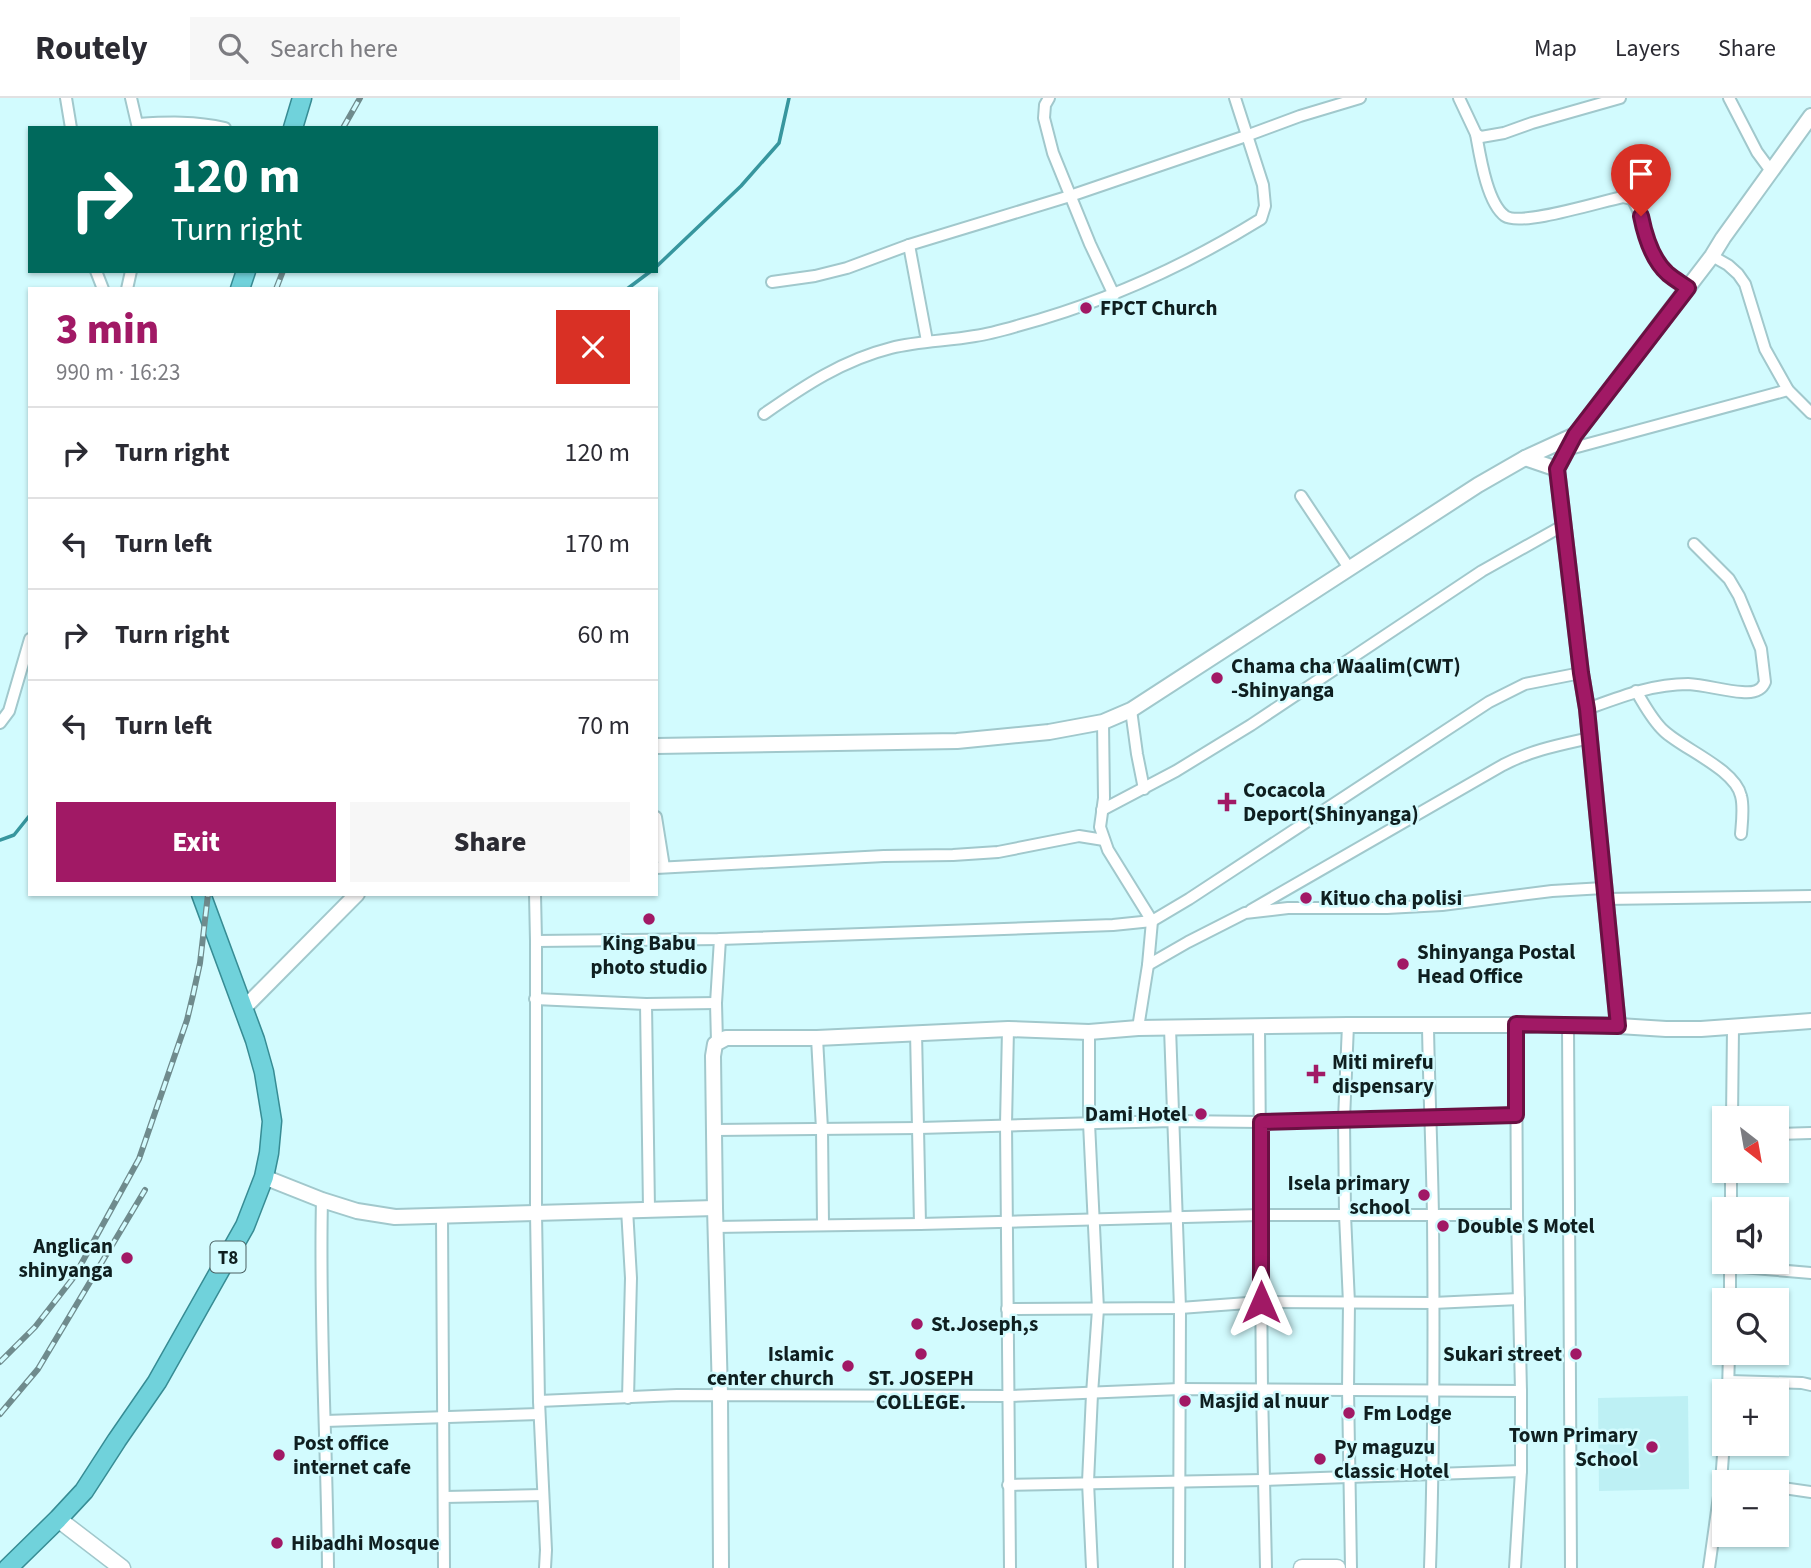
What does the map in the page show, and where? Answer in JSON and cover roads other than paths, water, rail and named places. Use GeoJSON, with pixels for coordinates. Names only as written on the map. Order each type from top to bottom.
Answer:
{"type":"FeatureCollection","features":[{"type":"Feature","properties":{"kind":"highway"},"geometry":{"type":"LineString","coordinates":[[294,126],[302,98]]}},
{"type":"Feature","properties":{"kind":"highway","name":"T8"},"geometry":{"type":"LineString","coordinates":[[8,1568],[84,1490],[157,1382],[245,1226],[264,1177],[272,1121],[264,1072],[244,1008],[202,896]]}},
{"type":"Feature","properties":{"kind":"main road"},"geometry":{"type":"LineString","coordinates":[[58,1519],[122,1568]]}},
{"type":"Feature","properties":{"kind":"main road"},"geometry":{"type":"LineString","coordinates":[[1304,1568],[1337,1568]]}},
{"type":"Feature","properties":{"kind":"street"},"geometry":{"type":"LineString","coordinates":[[66,98],[71,126]]}},
{"type":"Feature","properties":{"kind":"street"},"geometry":{"type":"LineString","coordinates":[[131,98],[138,126],[177,121],[217,126]]}},
{"type":"Feature","properties":{"kind":"street"},"geometry":{"type":"LineString","coordinates":[[1049,98],[1045,105],[1044,118],[1053,153],[1114,295]]}},
{"type":"Feature","properties":{"kind":"street"},"geometry":{"type":"LineString","coordinates":[[764,414],[805,385],[863,356],[927,341],[975,336],[1018,326],[1114,295],[1183,263],[1261,219],[1265,206],[1263,186],[1235,98]]}},
{"type":"Feature","properties":{"kind":"street"},"geometry":{"type":"LineString","coordinates":[[772,282],[847,268],[909,245],[1070,196],[1300,116],[1360,98]]}},
{"type":"Feature","properties":{"kind":"street"},"geometry":{"type":"LineString","coordinates":[[1459,98],[1476,134],[1482,165],[1494,201],[1507,216],[1528,218],[1623,197],[1632,199],[1657,262],[1668,274],[1688,288]]}},
{"type":"Feature","properties":{"kind":"street"},"geometry":{"type":"LineString","coordinates":[[1476,134],[1481,137],[1504,133],[1620,98]]}},
{"type":"Feature","properties":{"kind":"street"},"geometry":{"type":"LineString","coordinates":[[1729,98],[1757,152],[1771,171]]}},
{"type":"Feature","properties":{"kind":"street"},"geometry":{"type":"LineString","coordinates":[[1618,1026],[1587,709],[1557,469],[1575,435],[1712,256],[1811,116]]}},
{"type":"Feature","properties":{"kind":"street"},"geometry":{"type":"LineString","coordinates":[[909,245],[927,341]]}},
{"type":"Feature","properties":{"kind":"street"},"geometry":{"type":"LineString","coordinates":[[1712,256],[1728,265],[1745,284],[1765,349],[1788,390],[1811,413]]}},
{"type":"Feature","properties":{"kind":"street"},"geometry":{"type":"LineString","coordinates":[[1566,450],[1788,390]]}},
{"type":"Feature","properties":{"kind":"street"},"geometry":{"type":"LineString","coordinates":[[658,746],[957,741],[1049,732],[1103,722],[1131,710],[1478,485],[1525,458],[1575,435]]}},
{"type":"Feature","properties":{"kind":"street"},"geometry":{"type":"LineString","coordinates":[[1525,458],[1557,469]]}},
{"type":"Feature","properties":{"kind":"street"},"geometry":{"type":"LineString","coordinates":[[1301,496],[1349,568]]}},
{"type":"Feature","properties":{"kind":"street"},"geometry":{"type":"LineString","coordinates":[[1102,810],[1144,789],[1251,725],[1482,571],[1564,525]]}},
{"type":"Feature","properties":{"kind":"street"},"geometry":{"type":"LineString","coordinates":[[1587,709],[1636,691],[1668,685],[1690,684],[1734,692],[1755,691],[1763,686],[1765,682],[1761,649],[1739,596],[1730,579],[1694,544]]}},
{"type":"Feature","properties":{"kind":"street"},"geometry":{"type":"LineString","coordinates":[[0,723],[9,711],[27,664]]}},
{"type":"Feature","properties":{"kind":"street"},"geometry":{"type":"LineString","coordinates":[[536,941],[720,939],[1113,925],[1152,921],[1489,702],[1525,684],[1581,673]]}},
{"type":"Feature","properties":{"kind":"street"},"geometry":{"type":"LineString","coordinates":[[1636,691],[1663,731],[1729,776],[1738,787],[1742,803],[1741,834]]}},
{"type":"Feature","properties":{"kind":"street"},"geometry":{"type":"LineString","coordinates":[[1131,710],[1144,789]]}},
{"type":"Feature","properties":{"kind":"street"},"geometry":{"type":"LineString","coordinates":[[1103,722],[1104,768],[1100,827],[1104,840],[1152,921],[1138,1028]]}},
{"type":"Feature","properties":{"kind":"street"},"geometry":{"type":"LineString","coordinates":[[1148,965],[1245,913],[1513,760],[1543,748],[1590,738]]}},
{"type":"Feature","properties":{"kind":"street"},"geometry":{"type":"LineString","coordinates":[[658,842],[660,867],[953,855],[998,852],[1079,836],[1104,840]]}},
{"type":"Feature","properties":{"kind":"street"},"geometry":{"type":"LineString","coordinates":[[1245,913],[1288,908],[1442,905],[1552,891],[1811,896]]}},
{"type":"Feature","properties":{"kind":"street"},"geometry":{"type":"LineString","coordinates":[[244,1008],[355,896]]}},
{"type":"Feature","properties":{"kind":"street"},"geometry":{"type":"LineString","coordinates":[[535,896],[536,1213],[545,1568]]}},
{"type":"Feature","properties":{"kind":"street"},"geometry":{"type":"LineString","coordinates":[[720,939],[716,1003],[717,1042],[713,1056],[721,1568]]}},
{"type":"Feature","properties":{"kind":"street"},"geometry":{"type":"LineString","coordinates":[[535,999],[646,1004],[716,1003]]}},
{"type":"Feature","properties":{"kind":"street"},"geometry":{"type":"LineString","coordinates":[[646,1004],[649,1209]]}},
{"type":"Feature","properties":{"kind":"street"},"geometry":{"type":"LineString","coordinates":[[717,1042],[726,1038],[817,1038],[1008,1029],[1089,1032],[1138,1028],[1516,1024],[1666,1030],[1733,1028],[1811,1021]]}},
{"type":"Feature","properties":{"kind":"street"},"geometry":{"type":"LineString","coordinates":[[1515,1568],[1521,1471],[1516,1024]]}},
{"type":"Feature","properties":{"kind":"street"},"geometry":{"type":"LineString","coordinates":[[1348,1025],[1344,1119],[1349,1303],[1351,1568]]}},
{"type":"Feature","properties":{"kind":"street"},"geometry":{"type":"LineString","coordinates":[[1568,1025],[1572,1568]]}},
{"type":"Feature","properties":{"kind":"street"},"geometry":{"type":"LineString","coordinates":[[1428,1026],[1434,1391],[1430,1568]]}},
{"type":"Feature","properties":{"kind":"street"},"geometry":{"type":"LineString","coordinates":[[1259,1027],[1266,1568]]}},
{"type":"Feature","properties":{"kind":"street"},"geometry":{"type":"LineString","coordinates":[[1170,1028],[1180,1308],[1179,1568]]}},
{"type":"Feature","properties":{"kind":"street"},"geometry":{"type":"LineString","coordinates":[[1732,1106],[1733,1028]]}},
{"type":"Feature","properties":{"kind":"street"},"geometry":{"type":"LineString","coordinates":[[1008,1029],[1006,1124],[1010,1568]]}},
{"type":"Feature","properties":{"kind":"street"},"geometry":{"type":"LineString","coordinates":[[916,1032],[920,1224]]}},
{"type":"Feature","properties":{"kind":"street"},"geometry":{"type":"LineString","coordinates":[[1089,1032],[1089,1123],[1098,1309],[1088,1482],[1092,1568]]}},
{"type":"Feature","properties":{"kind":"street"},"geometry":{"type":"LineString","coordinates":[[817,1038],[823,1224]]}},
{"type":"Feature","properties":{"kind":"street"},"geometry":{"type":"LineString","coordinates":[[715,1130],[1172,1121],[1261,1122],[1516,1115]]}},
{"type":"Feature","properties":{"kind":"street"},"geometry":{"type":"LineString","coordinates":[[1789,1134],[1811,1133]]}},
{"type":"Feature","properties":{"kind":"street"},"geometry":{"type":"LineString","coordinates":[[264,1177],[358,1212],[395,1217],[715,1208]]}},
{"type":"Feature","properties":{"kind":"street"},"geometry":{"type":"LineString","coordinates":[[322,1200],[321,1281],[328,1568]]}},
{"type":"Feature","properties":{"kind":"street"},"geometry":{"type":"LineString","coordinates":[[627,1209],[631,1278],[628,1398]]}},
{"type":"Feature","properties":{"kind":"street"},"geometry":{"type":"LineString","coordinates":[[715,1227],[1260,1215],[1517,1214]]}},
{"type":"Feature","properties":{"kind":"street"},"geometry":{"type":"LineString","coordinates":[[442,1216],[444,1568]]}},
{"type":"Feature","properties":{"kind":"street"},"geometry":{"type":"LineString","coordinates":[[1789,1271],[1811,1273]]}},
{"type":"Feature","properties":{"kind":"street"},"geometry":{"type":"LineString","coordinates":[[1007,1308],[1180,1308],[1261,1302],[1433,1303],[1519,1299]]}},
{"type":"Feature","properties":{"kind":"street"},"geometry":{"type":"LineString","coordinates":[[1789,1384],[1811,1385]]}},
{"type":"Feature","properties":{"kind":"street"},"geometry":{"type":"LineString","coordinates":[[539,1401],[720,1394],[1009,1396],[1180,1389],[1521,1391]]}},
{"type":"Feature","properties":{"kind":"street"},"geometry":{"type":"LineString","coordinates":[[325,1421],[539,1414]]}},
{"type":"Feature","properties":{"kind":"street"},"geometry":{"type":"LineString","coordinates":[[1008,1485],[1521,1471]]}},
{"type":"Feature","properties":{"kind":"street"},"geometry":{"type":"LineString","coordinates":[[1789,1489],[1811,1492]]}},
{"type":"Feature","properties":{"kind":"street"},"geometry":{"type":"LineString","coordinates":[[444,1497],[543,1495]]}},
{"type":"Feature","properties":{"kind":"street"},"geometry":{"type":"LineString","coordinates":[[1709,1568],[1712,1547]]}},
{"type":"Feature","properties":{"kind":"waterway"},"geometry":{"type":"LineString","coordinates":[[658,265],[741,186],[779,143],[789,98]]}},
{"type":"Feature","properties":{"kind":"waterway"},"geometry":{"type":"LineString","coordinates":[[630,287],[648,273]]}},
{"type":"Feature","properties":{"kind":"waterway"},"geometry":{"type":"LineString","coordinates":[[0,840],[14,835],[28,818]]}},
{"type":"Feature","properties":{"kind":"railway"},"geometry":{"type":"LineString","coordinates":[[344,126],[360,98]]}},
{"type":"Feature","properties":{"kind":"railway"},"geometry":{"type":"LineString","coordinates":[[277,287],[282,273]]}},
{"type":"Feature","properties":{"kind":"railway"},"geometry":{"type":"LineString","coordinates":[[0,1362],[35,1327],[74,1277],[139,1159],[187,1020],[200,963],[208,896]]}},
{"type":"Feature","properties":{"kind":"railway"},"geometry":{"type":"LineString","coordinates":[[0,1414],[38,1369],[145,1190]]}},
{"type":"Feature","properties":{"kind":"place","name":"FPCT Church"},"geometry":{"type":"Point","coordinates":[1086,308]}},
{"type":"Feature","properties":{"kind":"place","name":"Chama cha Waalim(CWT) -Shinyanga"},"geometry":{"type":"Point","coordinates":[1217,678]}},
{"type":"Feature","properties":{"kind":"place","name":"Cocacola Deport(Shinyanga)"},"geometry":{"type":"Point","coordinates":[1227,802]}},
{"type":"Feature","properties":{"kind":"place","name":"Kituo cha polisi"},"geometry":{"type":"Point","coordinates":[1306,898]}},
{"type":"Feature","properties":{"kind":"place","name":"King Babu photo studio"},"geometry":{"type":"Point","coordinates":[649,919]}},
{"type":"Feature","properties":{"kind":"place","name":"Shinyanga Postal Head Office"},"geometry":{"type":"Point","coordinates":[1403,964]}},
{"type":"Feature","properties":{"kind":"place","name":"Miti mirefu dispensary"},"geometry":{"type":"Point","coordinates":[1316,1074]}},
{"type":"Feature","properties":{"kind":"place","name":"Dami Hotel"},"geometry":{"type":"Point","coordinates":[1201,1114]}},
{"type":"Feature","properties":{"kind":"place","name":"Isela primary school"},"geometry":{"type":"Point","coordinates":[1424,1195]}},
{"type":"Feature","properties":{"kind":"place","name":"Double S Motel"},"geometry":{"type":"Point","coordinates":[1443,1226]}},
{"type":"Feature","properties":{"kind":"place","name":"Anglican shinyanga"},"geometry":{"type":"Point","coordinates":[127,1258]}},
{"type":"Feature","properties":{"kind":"place","name":"St.Joseph,s"},"geometry":{"type":"Point","coordinates":[917,1324]}},
{"type":"Feature","properties":{"kind":"place","name":"ST. JOSEPH COLLEGE."},"geometry":{"type":"Point","coordinates":[921,1354]}},
{"type":"Feature","properties":{"kind":"place","name":"Sukari street"},"geometry":{"type":"Point","coordinates":[1576,1354]}},
{"type":"Feature","properties":{"kind":"place","name":"Islamic center church"},"geometry":{"type":"Point","coordinates":[848,1366]}},
{"type":"Feature","properties":{"kind":"place","name":"Masjid al nuur"},"geometry":{"type":"Point","coordinates":[1185,1401]}},
{"type":"Feature","properties":{"kind":"place","name":"Fm Lodge"},"geometry":{"type":"Point","coordinates":[1349,1413]}},
{"type":"Feature","properties":{"kind":"place","name":"Town Primary School"},"geometry":{"type":"Point","coordinates":[1652,1447]}},
{"type":"Feature","properties":{"kind":"place","name":"Post office internet cafe"},"geometry":{"type":"Point","coordinates":[279,1455]}},
{"type":"Feature","properties":{"kind":"place","name":"Py maguzu classic Hotel"},"geometry":{"type":"Point","coordinates":[1320,1459]}},
{"type":"Feature","properties":{"kind":"place","name":"Hibadhi Mosque"},"geometry":{"type":"Point","coordinates":[277,1543]}}]}
